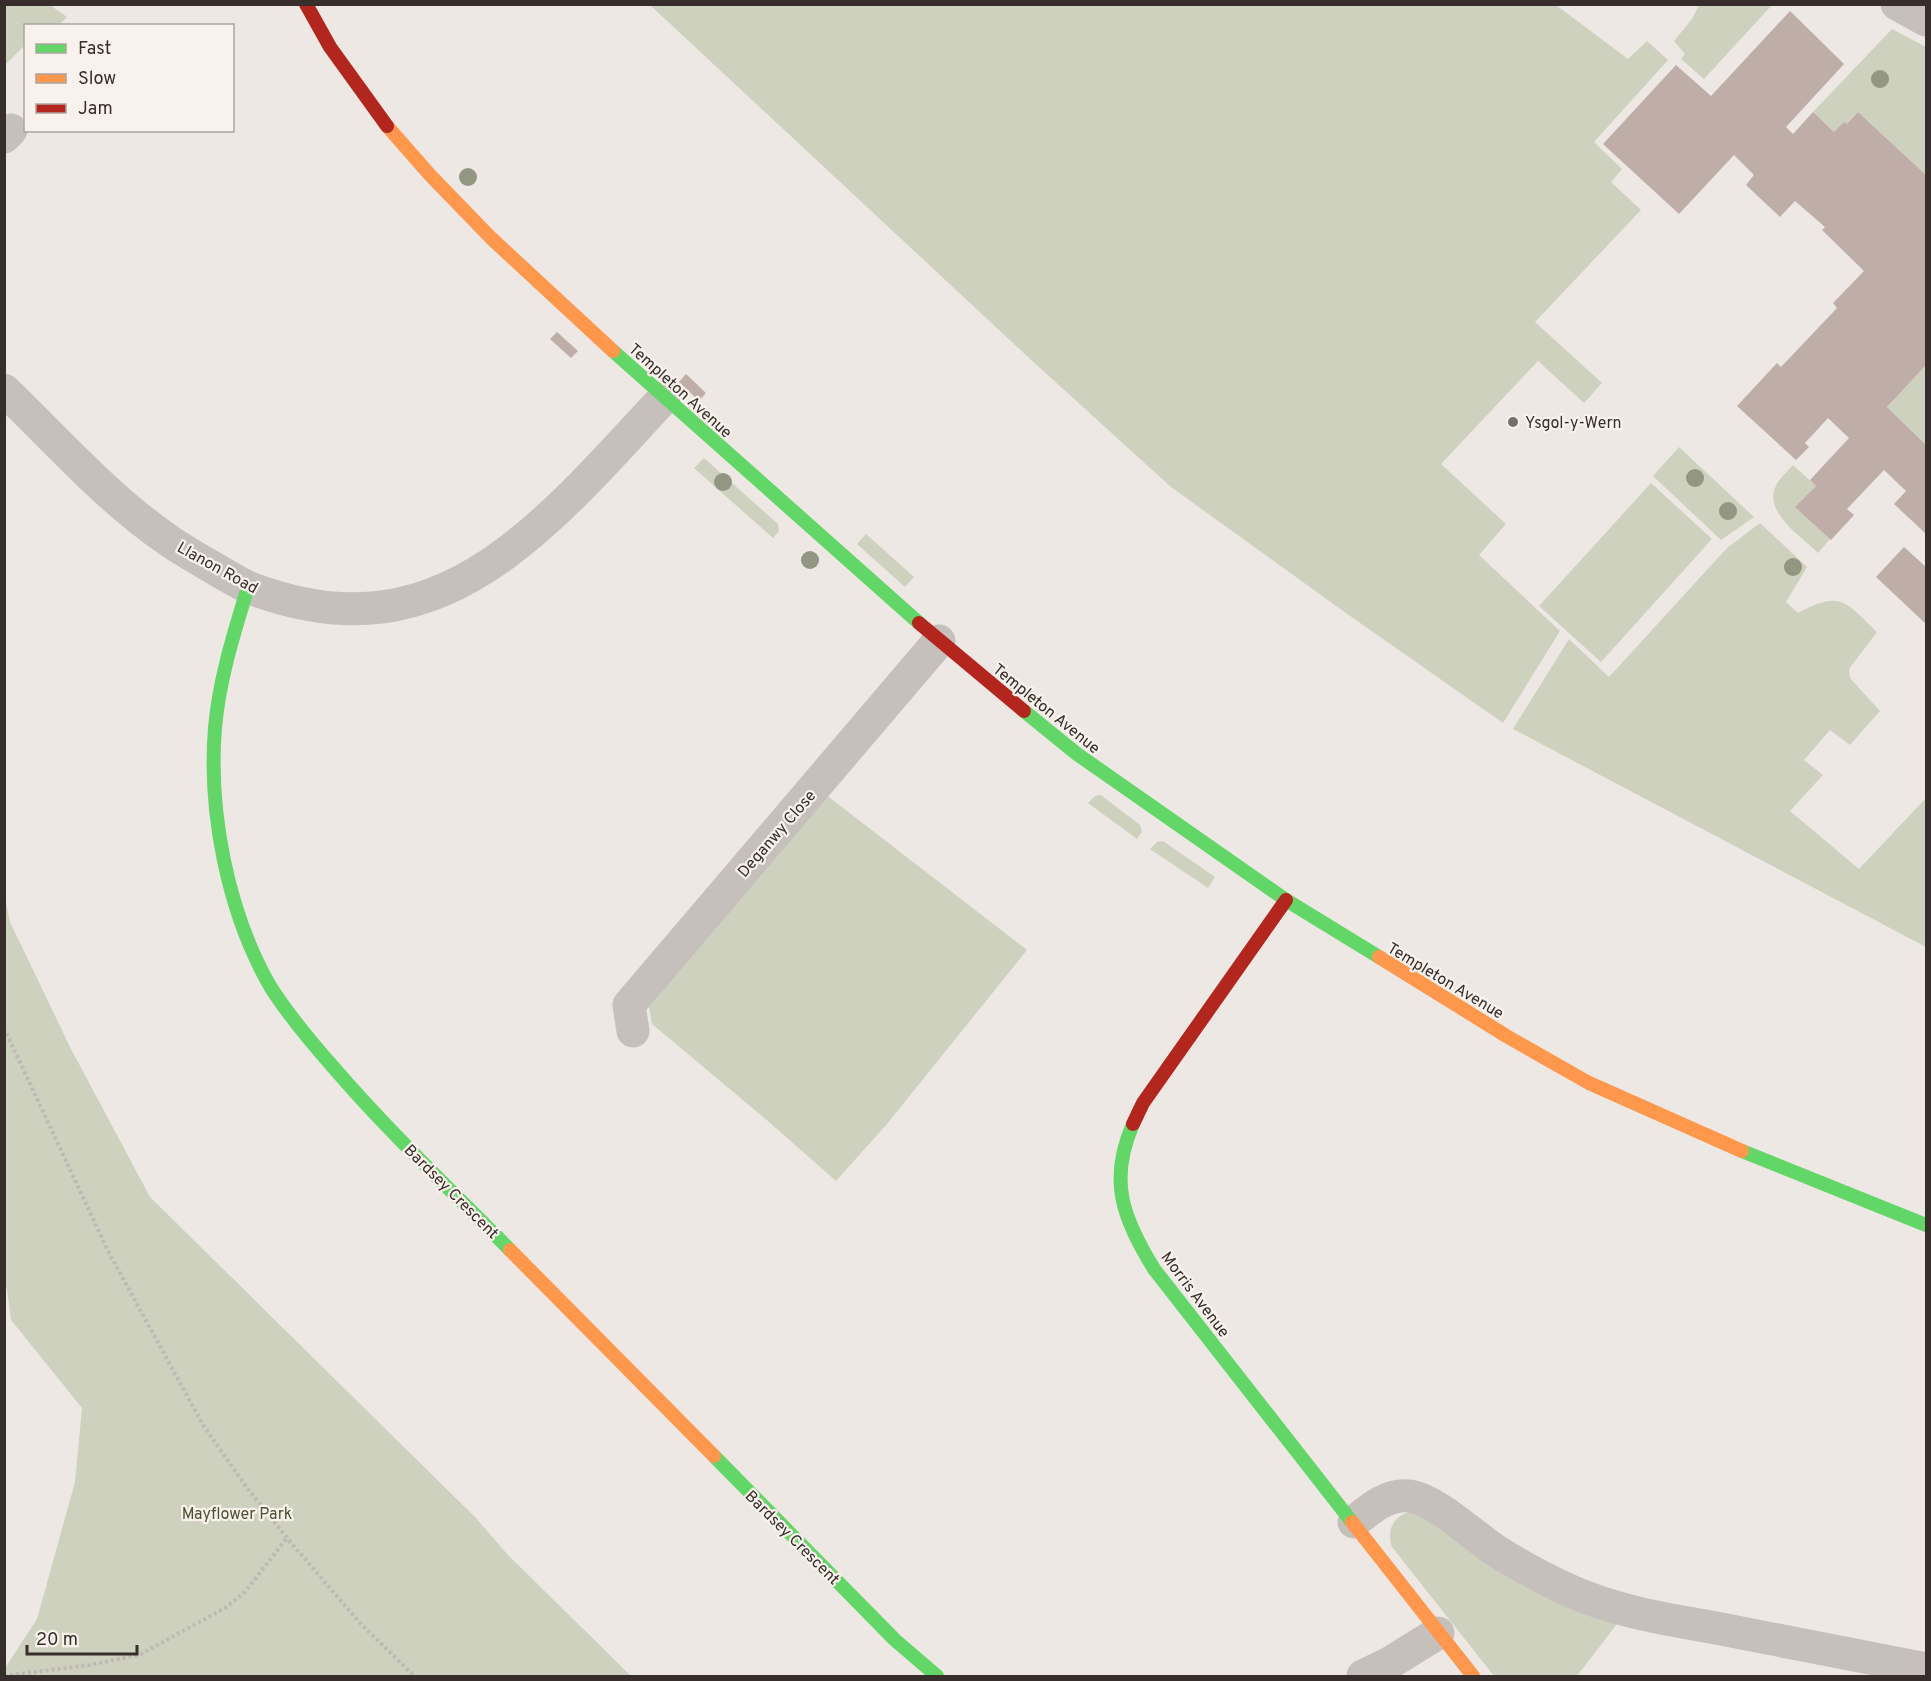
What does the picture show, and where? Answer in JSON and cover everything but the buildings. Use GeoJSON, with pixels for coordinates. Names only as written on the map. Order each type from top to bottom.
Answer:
{"type":"FeatureCollection","features":[{"type":"Feature","properties":{"kind":"street","name":"Templeton Avenue"},"geometry":{"type":"LineString","coordinates":[[306,4],[330,47],[376,113],[430,175],[491,238],[664,398],[939,641],[1077,754],[1286,900],[1426,987],[1589,1083],[1782,1168],[1926,1225]]}},
{"type":"Feature","properties":{"kind":"street"},"geometry":{"type":"LineString","coordinates":[[1897,4],[1926,20]]}},
{"type":"Feature","properties":{"kind":"street","name":"Llanon Road"},"geometry":{"type":"LineString","coordinates":[[4,390],[99,482],[167,539],[248,587],[293,602],[332,608],[367,609],[410,603],[443,591],[506,553],[575,492],[664,398]]}},
{"type":"Feature","properties":{"kind":"street","name":"Bardsey Crescent"},"geometry":{"type":"LineString","coordinates":[[248,587],[228,652],[215,729],[216,812],[237,906],[251,946],[270,985],[310,1041],[362,1100],[895,1640],[937,1677]]}},
{"type":"Feature","properties":{"kind":"street","name":"Deganwy Close"},"geometry":{"type":"LineString","coordinates":[[633,1031],[629,1005],[939,641]]}},
{"type":"Feature","properties":{"kind":"street","name":"Morris Avenue"},"geometry":{"type":"LineString","coordinates":[[1286,900],[1143,1104],[1129,1132],[1122,1155],[1118,1174],[1120,1198],[1131,1228],[1154,1269],[1354,1521],[1473,1677]]}},
{"type":"Feature","properties":{"kind":"street"},"geometry":{"type":"LineString","coordinates":[[1354,1521],[1385,1500],[1408,1496],[1426,1500],[1498,1552],[1534,1573],[1569,1590],[1614,1606],[1661,1618],[1926,1670]]}},
{"type":"Feature","properties":{"kind":"street"},"geometry":{"type":"LineString","coordinates":[[1363,1677],[1438,1633]]}},
{"type":"Feature","properties":{"kind":"path"},"geometry":{"type":"LineString","coordinates":[[4,1028],[108,1251],[203,1425],[247,1488],[286,1538],[360,1623],[414,1677]]}},
{"type":"Feature","properties":{"kind":"path"},"geometry":{"type":"LineString","coordinates":[[4,1676],[89,1665],[139,1654],[225,1608],[245,1592],[286,1538]]}},
{"type":"Feature","properties":{"kind":"green space"},"geometry":{"type":"Polygon","coordinates":[[[5,4],[50,5],[67,17],[60,24],[24,24],[24,46],[5,65],[5,4]]]}},
{"type":"Feature","properties":{"kind":"green space"},"geometry":{"type":"Polygon","coordinates":[[[650,5],[1556,5],[1628,59],[1647,41],[1668,60],[1594,142],[1622,169],[1611,182],[1641,210],[1535,322],[1602,383],[1584,403],[1538,361],[1441,464],[1506,524],[1479,555],[1560,631],[1503,723],[1171,487],[650,5]]]}},
{"type":"Feature","properties":{"kind":"green space"},"geometry":{"type":"Polygon","coordinates":[[[1699,5],[1772,5],[1704,79],[1681,59],[1685,54],[1674,41],[1692,19],[1699,5]]]}},
{"type":"Feature","properties":{"kind":"green space"},"geometry":{"type":"Polygon","coordinates":[[[1892,29],[1926,47],[1926,175],[1858,112],[1847,124],[1834,132],[1813,112],[1892,29]]]}},
{"type":"Feature","properties":{"kind":"green space"},"geometry":{"type":"Polygon","coordinates":[[[1926,365],[1926,445],[1887,407],[1926,365]]]}},
{"type":"Feature","properties":{"kind":"green space"},"geometry":{"type":"Polygon","coordinates":[[[1679,447],[1754,517],[1721,540],[1653,476],[1679,447]]]}},
{"type":"Feature","properties":{"kind":"green space"},"geometry":{"type":"Polygon","coordinates":[[[704,458],[778,524],[779,531],[773,538],[694,468],[704,458]]]}},
{"type":"Feature","properties":{"kind":"green space"},"geometry":{"type":"Polygon","coordinates":[[[1793,465],[1816,486],[1796,507],[1830,539],[1818,553],[1787,524],[1775,507],[1773,498],[1776,485],[1793,465]]]}},
{"type":"Feature","properties":{"kind":"green space"},"geometry":{"type":"Polygon","coordinates":[[[1651,483],[1712,539],[1601,662],[1539,606],[1651,483]]]}},
{"type":"Feature","properties":{"kind":"green space"},"geometry":{"type":"Polygon","coordinates":[[[1760,523],[1807,567],[1786,602],[1798,613],[1824,602],[1842,602],[1877,632],[1849,669],[1850,678],[1880,711],[1850,745],[1830,730],[1804,760],[1823,775],[1790,811],[1859,869],[1926,798],[1926,947],[1513,729],[1569,639],[1609,677],[1727,548],[1760,523]]]}},
{"type":"Feature","properties":{"kind":"green space"},"geometry":{"type":"Polygon","coordinates":[[[866,534],[914,577],[905,587],[857,544],[866,534]]]}},
{"type":"Feature","properties":{"kind":"green space"},"geometry":{"type":"Polygon","coordinates":[[[825,794],[1027,950],[887,1124],[836,1181],[652,1024],[649,1007],[825,794]]]}},
{"type":"Feature","properties":{"kind":"green space"},"geometry":{"type":"Polygon","coordinates":[[[1101,795],[1140,825],[1142,832],[1137,839],[1088,803],[1095,796],[1101,795]]]}},
{"type":"Feature","properties":{"kind":"green space"},"geometry":{"type":"Polygon","coordinates":[[[1163,841],[1215,877],[1208,888],[1150,849],[1157,842],[1163,841]]]}},
{"type":"Feature","properties":{"kind":"green space","name":"Mayflower Park"},"geometry":{"type":"Polygon","coordinates":[[[4,893],[10,922],[71,1049],[150,1197],[475,1517],[508,1555],[631,1676],[5,1676],[5,1668],[37,1619],[75,1482],[82,1408],[11,1320],[5,1285],[4,893]]]}},
{"type":"Feature","properties":{"kind":"green space"},"geometry":{"type":"Polygon","coordinates":[[[1417,1510],[1620,1620],[1577,1676],[1494,1676],[1392,1547],[1390,1533],[1394,1522],[1398,1517],[1417,1510]]]}},
{"type":"Feature","properties":{"kind":"traffic: fast"},"geometry":{"type":"LineString","coordinates":[[613,351],[919,623]]}},
{"type":"Feature","properties":{"kind":"traffic: fast"},"geometry":{"type":"LineString","coordinates":[[248,587],[220,692],[215,728],[214,760],[218,827],[232,894],[243,927],[270,986],[308,1038],[376,1115],[510,1250]]}},
{"type":"Feature","properties":{"kind":"traffic: fast"},"geometry":{"type":"LineString","coordinates":[[1024,711],[1077,754],[1286,900],[1379,957]]}},
{"type":"Feature","properties":{"kind":"traffic: fast"},"geometry":{"type":"LineString","coordinates":[[1133,1124],[1125,1145],[1120,1181],[1127,1216],[1143,1250],[1154,1269],[1352,1522]]}},
{"type":"Feature","properties":{"kind":"traffic: fast"},"geometry":{"type":"LineString","coordinates":[[1742,1151],[1926,1225]]}},
{"type":"Feature","properties":{"kind":"traffic: fast"},"geometry":{"type":"LineString","coordinates":[[714,1456],[895,1640],[937,1676]]}},
{"type":"Feature","properties":{"kind":"traffic: slow"},"geometry":{"type":"LineString","coordinates":[[387,126],[430,175],[491,238],[613,351]]}},
{"type":"Feature","properties":{"kind":"traffic: slow"},"geometry":{"type":"LineString","coordinates":[[1379,957],[1508,1037],[1589,1083],[1742,1151]]}},
{"type":"Feature","properties":{"kind":"traffic: slow"},"geometry":{"type":"LineString","coordinates":[[510,1250],[714,1456]]}},
{"type":"Feature","properties":{"kind":"traffic: slow"},"geometry":{"type":"LineString","coordinates":[[1352,1522],[1473,1676]]}},
{"type":"Feature","properties":{"kind":"traffic: jam"},"geometry":{"type":"LineString","coordinates":[[306,4],[330,47],[387,126]]}},
{"type":"Feature","properties":{"kind":"traffic: jam"},"geometry":{"type":"LineString","coordinates":[[919,623],[1024,711]]}},
{"type":"Feature","properties":{"kind":"traffic: jam"},"geometry":{"type":"LineString","coordinates":[[1133,1124],[1143,1103],[1286,900]]}},
{"type":"Feature","properties":{"kind":"place","name":"Ysgol-y-Wern"},"geometry":{"type":"Point","coordinates":[1513,422]}}]}
